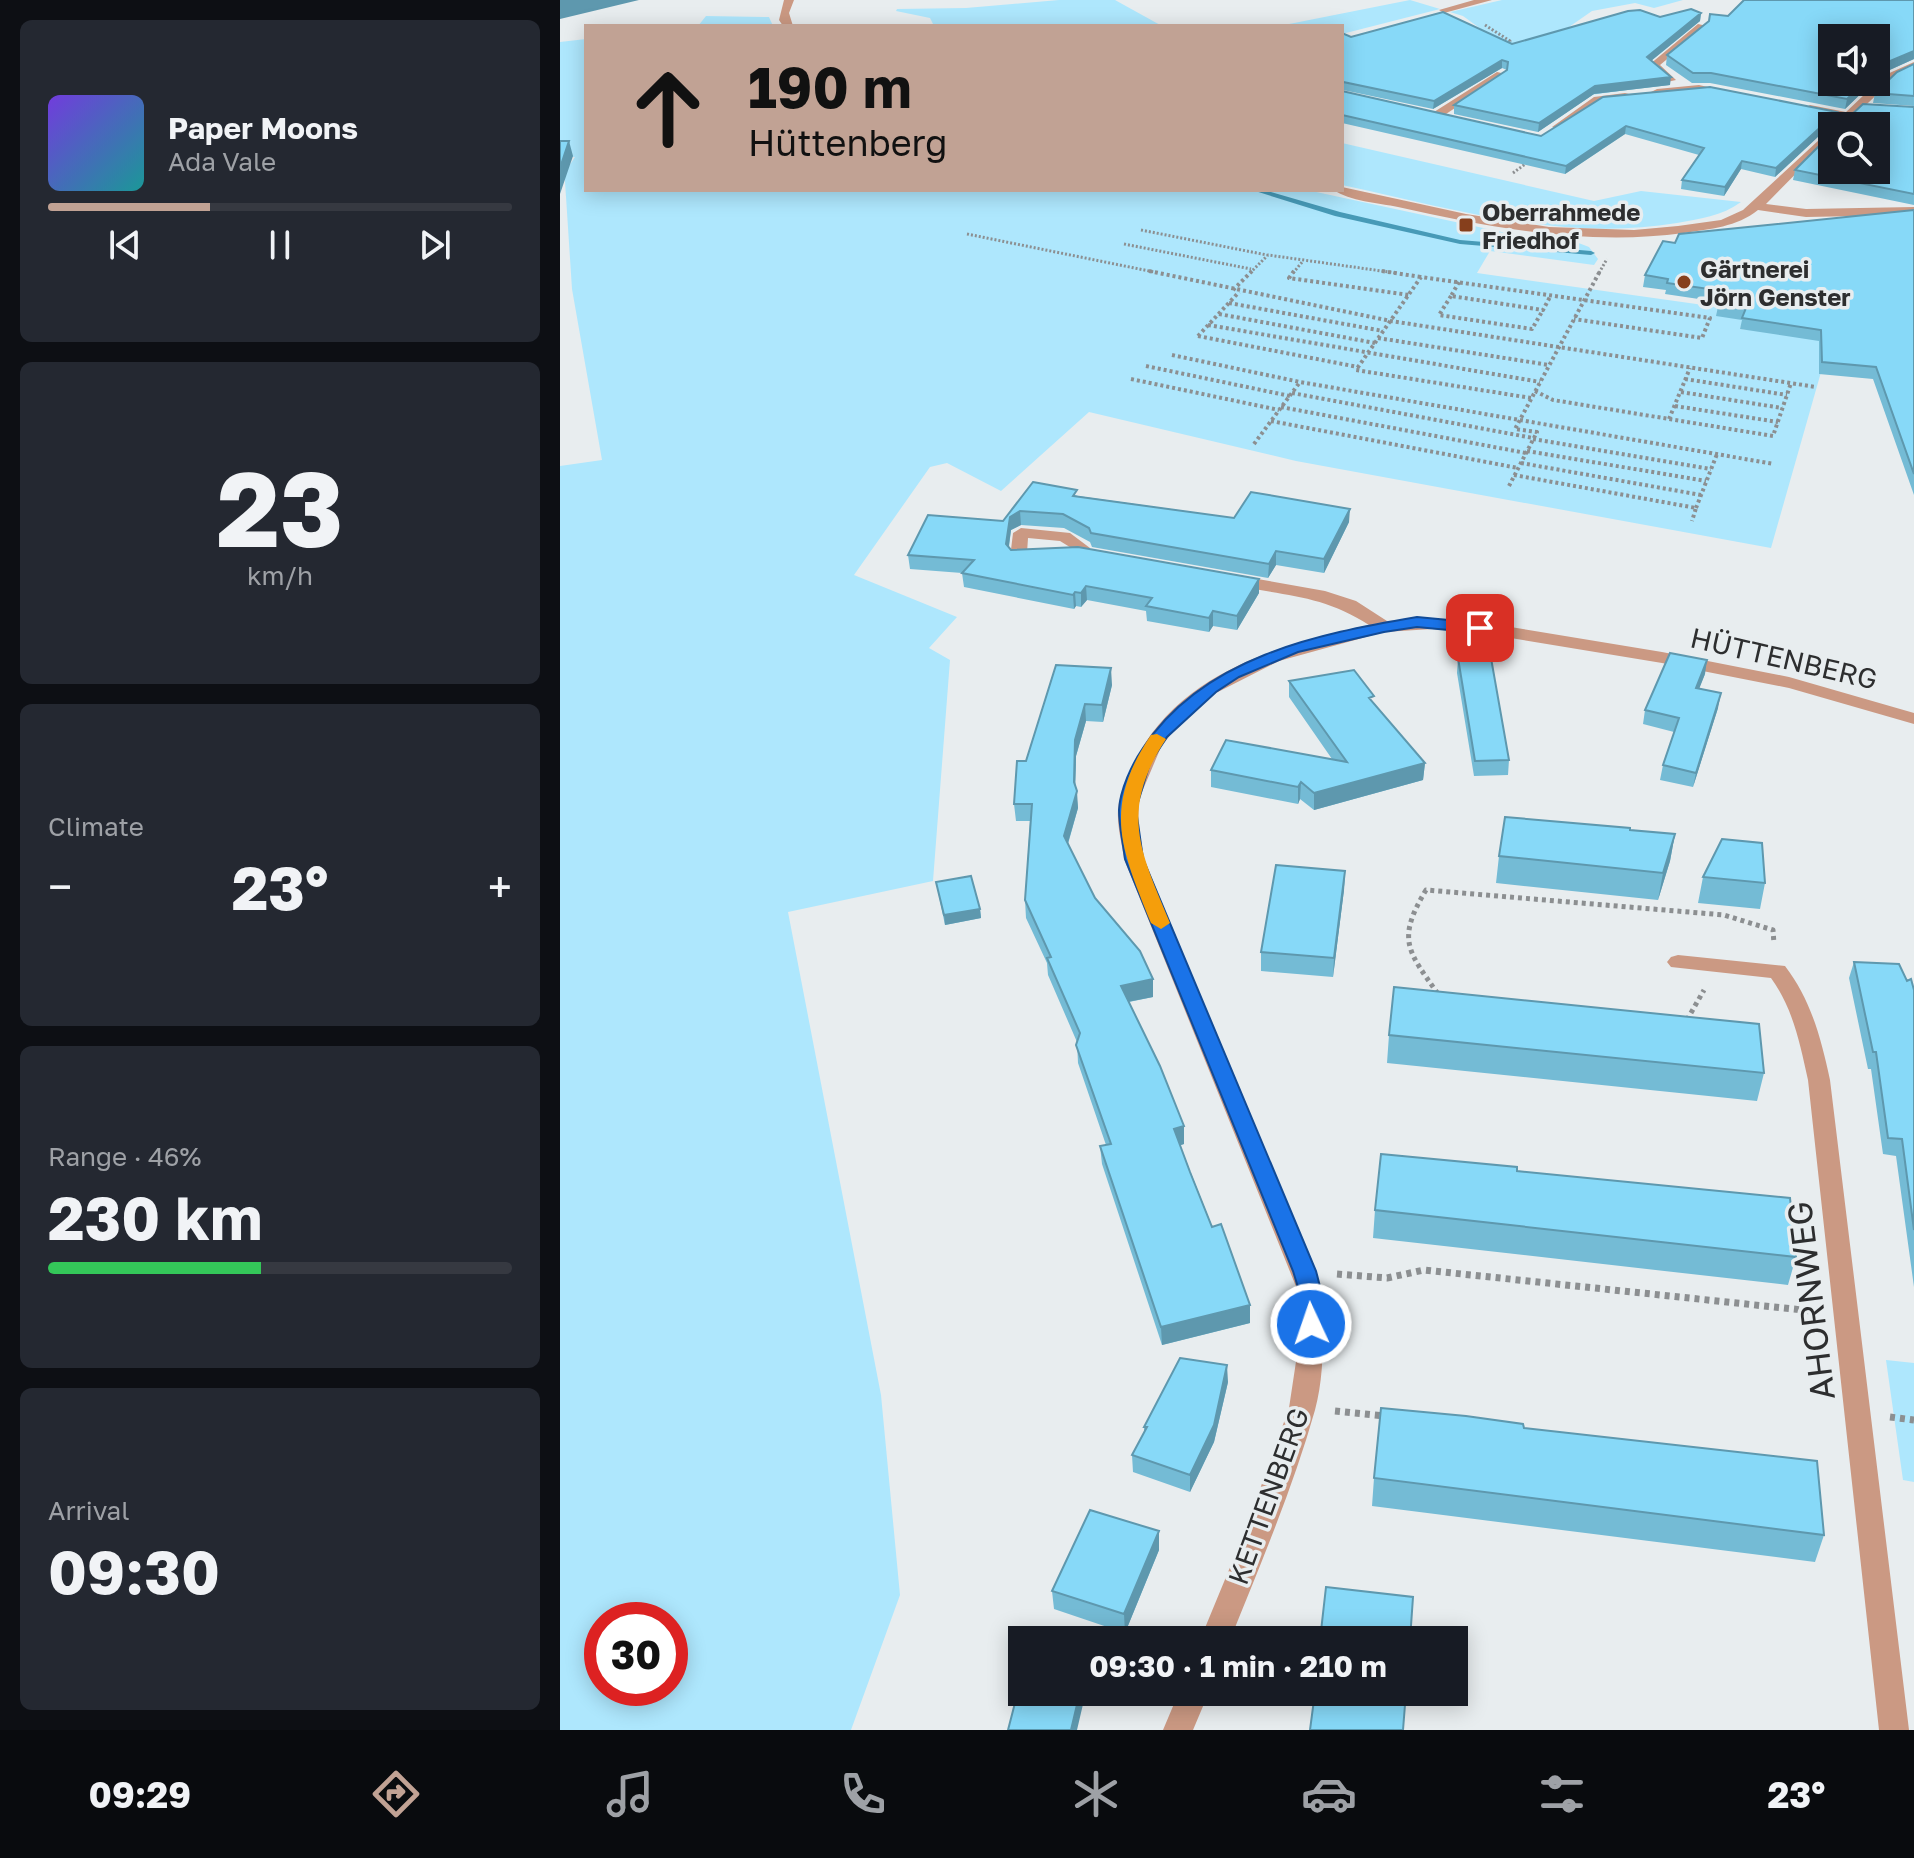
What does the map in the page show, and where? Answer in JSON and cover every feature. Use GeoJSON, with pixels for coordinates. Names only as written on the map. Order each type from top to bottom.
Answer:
{"type":"FeatureCollection","features":[{"type":"Feature","properties":{"kind":"street"},"geometry":{"type":"LineString","coordinates":[[786,24],[783,11],[789,0]]}},
{"type":"Feature","properties":{"kind":"street"},"geometry":{"type":"LineString","coordinates":[[1444,10],[1487,0]]}},
{"type":"Feature","properties":{"kind":"street"},"geometry":{"type":"LineString","coordinates":[[1688,89],[1654,65],[1702,26]]}},
{"type":"Feature","properties":{"kind":"street"},"geometry":{"type":"LineString","coordinates":[[1854,112],[1889,77],[1914,65]]}},
{"type":"Feature","properties":{"kind":"street"},"geometry":{"type":"LineString","coordinates":[[1436,116],[1501,74]]}},
{"type":"Feature","properties":{"kind":"street"},"geometry":{"type":"LineString","coordinates":[[1541,139],[1598,99],[1688,89],[1729,93]]}},
{"type":"Feature","properties":{"kind":"street"},"geometry":{"type":"LineString","coordinates":[[1794,105],[1854,112],[1872,110]]}},
{"type":"Feature","properties":{"kind":"street"},"geometry":{"type":"LineString","coordinates":[[1409,110],[1451,119]]}},
{"type":"Feature","properties":{"kind":"street"},"geometry":{"type":"LineString","coordinates":[[1344,191],[1523,229],[1618,236],[1707,226],[1740,218],[1757,206],[1818,145]]}},
{"type":"Feature","properties":{"kind":"street"},"geometry":{"type":"LineString","coordinates":[[1757,206],[1806,213],[1914,211]]}},
{"type":"Feature","properties":{"kind":"street"},"geometry":{"type":"LineString","coordinates":[[1220,577],[1319,595],[1350,605],[1384,627]]}},
{"type":"Feature","properties":{"kind":"street","name":"HÜTTENBERG"},"geometry":{"type":"LineString","coordinates":[[1384,627],[1417,622],[1480,628],[1678,660],[1803,686],[1914,719]]}},
{"type":"Feature","properties":{"kind":"street","name":"KETTENBERG"},"geometry":{"type":"LineString","coordinates":[[1221,1626],[1259,1531],[1302,1408],[1310,1355],[1311,1294],[1134,859],[1128,809],[1141,763],[1161,733],[1210,689],[1233,674],[1293,649],[1384,627]]}},
{"type":"Feature","properties":{"kind":"street"},"geometry":{"type":"LineString","coordinates":[[1678,962],[1777,971]]}},
{"type":"Feature","properties":{"kind":"street","name":"AHORNWEG"},"geometry":{"type":"LineString","coordinates":[[1777,971],[1798,1001],[1819,1080],[1894,1730]]}},
{"type":"Feature","properties":{"kind":"street"},"geometry":{"type":"LineString","coordinates":[[1178,1730],[1188,1706]]}},
{"type":"Feature","properties":{"kind":"path"},"geometry":{"type":"LineString","coordinates":[[1513,173],[1554,142],[1541,139]]}},
{"type":"Feature","properties":{"kind":"path"},"geometry":{"type":"LineString","coordinates":[[1141,230],[1268,255],[1710,318],[1702,338],[1574,319]]}},
{"type":"Feature","properties":{"kind":"path"},"geometry":{"type":"LineString","coordinates":[[967,234],[1391,321],[1816,387]]}},
{"type":"Feature","properties":{"kind":"path"},"geometry":{"type":"LineString","coordinates":[[1509,486],[1537,432],[1515,429],[1618,236]]}},
{"type":"Feature","properties":{"kind":"path"},"geometry":{"type":"LineString","coordinates":[[1124,244],[1252,269]]}},
{"type":"Feature","properties":{"kind":"path"},"geometry":{"type":"LineString","coordinates":[[1233,290],[1268,255]]}},
{"type":"Feature","properties":{"kind":"path"},"geometry":{"type":"LineString","coordinates":[[1303,260],[1289,278],[1409,295]]}},
{"type":"Feature","properties":{"kind":"path"},"geometry":{"type":"LineString","coordinates":[[1421,277],[1356,370],[1531,398]]}},
{"type":"Feature","properties":{"kind":"path"},"geometry":{"type":"LineString","coordinates":[[1459,282],[1439,315],[1532,329],[1551,295]]}},
{"type":"Feature","properties":{"kind":"path"},"geometry":{"type":"LineString","coordinates":[[1240,291],[1198,336],[1358,367]]}},
{"type":"Feature","properties":{"kind":"path"},"geometry":{"type":"LineString","coordinates":[[1451,296],[1543,310]]}},
{"type":"Feature","properties":{"kind":"path"},"geometry":{"type":"LineString","coordinates":[[1229,303],[1383,331]]}},
{"type":"Feature","properties":{"kind":"path"},"geometry":{"type":"LineString","coordinates":[[1219,314],[1377,341],[1549,365]]}},
{"type":"Feature","properties":{"kind":"path"},"geometry":{"type":"LineString","coordinates":[[1208,325],[1540,382]]}},
{"type":"Feature","properties":{"kind":"path"},"geometry":{"type":"LineString","coordinates":[[1172,355],[1300,382],[1774,464]]}},
{"type":"Feature","properties":{"kind":"path"},"geometry":{"type":"LineString","coordinates":[[1146,366],[1533,439],[1711,469]]}},
{"type":"Feature","properties":{"kind":"path"},"geometry":{"type":"LineString","coordinates":[[1669,419],[1690,368]]}},
{"type":"Feature","properties":{"kind":"path"},"geometry":{"type":"LineString","coordinates":[[1131,379],[1280,409],[1706,481]]}},
{"type":"Feature","properties":{"kind":"path"},"geometry":{"type":"LineString","coordinates":[[1685,379],[1787,395]]}},
{"type":"Feature","properties":{"kind":"path"},"geometry":{"type":"LineString","coordinates":[[1254,444],[1300,382]]}},
{"type":"Feature","properties":{"kind":"path"},"geometry":{"type":"LineString","coordinates":[[1535,391],[1553,400],[1773,436],[1791,383]]}},
{"type":"Feature","properties":{"kind":"path"},"geometry":{"type":"LineString","coordinates":[[1681,392],[1783,408]]}},
{"type":"Feature","properties":{"kind":"path"},"geometry":{"type":"LineString","coordinates":[[1675,406],[1778,422]]}},
{"type":"Feature","properties":{"kind":"path"},"geometry":{"type":"LineString","coordinates":[[1271,421],[1701,495]]}},
{"type":"Feature","properties":{"kind":"path"},"geometry":{"type":"LineString","coordinates":[[1692,521],[1717,454]]}},
{"type":"Feature","properties":{"kind":"path"},"geometry":{"type":"LineString","coordinates":[[1514,475],[1696,508]]}},
{"type":"Feature","properties":{"kind":"path"},"geometry":{"type":"LineString","coordinates":[[1440,998],[1415,965],[1408,947],[1409,924],[1426,890],[1724,915],[1773,930],[1777,971]]}},
{"type":"Feature","properties":{"kind":"path"},"geometry":{"type":"LineString","coordinates":[[1681,1031],[1718,965]]}},
{"type":"Feature","properties":{"kind":"path"},"geometry":{"type":"LineString","coordinates":[[1304,1271],[1387,1278],[1424,1270],[1846,1315]]}},
{"type":"Feature","properties":{"kind":"path"},"geometry":{"type":"LineString","coordinates":[[1302,1408],[1396,1417]]}},
{"type":"Feature","properties":{"kind":"shaded area"},"geometry":{"type":"Polygon","coordinates":[[[1059,0],[1115,0],[1158,24],[933,24],[930,18],[896,11],[1059,0]]]}},
{"type":"Feature","properties":{"kind":"shaded area"},"geometry":{"type":"Polygon","coordinates":[[[1410,0],[1440,9],[1344,33],[1344,24],[1289,24],[1410,0]]]}},
{"type":"Feature","properties":{"kind":"shaded area"},"geometry":{"type":"Polygon","coordinates":[[[1502,0],[1683,0],[1654,8],[1635,3],[1592,11],[1569,27],[1649,62],[1663,79],[1661,85],[1591,95],[1496,40],[1463,16],[1450,12],[1502,0]]]}},
{"type":"Feature","properties":{"kind":"shaded area"},"geometry":{"type":"Polygon","coordinates":[[[706,16],[769,17],[772,24],[700,24],[706,16]]]}},
{"type":"Feature","properties":{"kind":"shaded area"},"geometry":{"type":"Polygon","coordinates":[[[584,39],[584,192],[1316,192],[1525,237],[1576,242],[1589,247],[1598,259],[1594,265],[1490,251],[1477,273],[1746,311],[1740,329],[1831,337],[1771,548],[1296,461],[1089,412],[1001,491],[947,463],[930,467],[854,575],[957,617],[929,648],[950,660],[933,881],[788,912],[881,1395],[900,1595],[851,1730],[560,1730],[560,466],[602,460],[572,289],[564,166],[569,166],[575,157],[563,156],[560,145],[560,42],[584,39]]]}},
{"type":"Feature","properties":{"kind":"shaded area"},"geometry":{"type":"Polygon","coordinates":[[[1344,143],[1594,201],[1641,191],[1741,202],[1726,211],[1702,218],[1634,228],[1550,226],[1467,213],[1344,185],[1344,143]]]}},
{"type":"Feature","properties":{"kind":"shaded area"},"geometry":{"type":"Polygon","coordinates":[[[1886,1360],[1914,1363],[1914,1482],[1903,1480],[1886,1360]]]}},
{"type":"Feature","properties":{"kind":"building"},"geometry":{"type":"Polygon","coordinates":[[[1744,0],[1914,0],[1914,51],[1890,61],[1890,24],[1818,24],[1818,93],[1711,73],[1693,73],[1667,55],[1709,21],[1710,14],[1728,16],[1744,0]]]}},
{"type":"Feature","properties":{"kind":"building"},"geometry":{"type":"Polygon","coordinates":[[[1691,9],[1701,13],[1647,57],[1671,77],[1595,86],[1539,123],[1454,105],[1507,70],[1508,62],[1502,60],[1434,101],[1344,82],[1344,34],[1351,37],[1443,12],[1512,44],[1628,11],[1640,10],[1660,17],[1691,9]]]}},
{"type":"Feature","properties":{"kind":"building"},"geometry":{"type":"Polygon","coordinates":[[[1914,64],[1914,96],[1890,94],[1890,79],[1914,64]]]}},
{"type":"Feature","properties":{"kind":"building"},"geometry":{"type":"Polygon","coordinates":[[[1710,87],[1837,112],[1818,112],[1818,129],[1776,168],[1742,161],[1725,187],[1682,180],[1704,148],[1626,126],[1566,166],[1344,115],[1344,91],[1541,136],[1603,97],[1710,87]]]}},
{"type":"Feature","properties":{"kind":"building"},"geometry":{"type":"Polygon","coordinates":[[[1863,104],[1914,107],[1914,194],[1864,184],[1890,184],[1890,112],[1854,112],[1863,104]]]}},
{"type":"Feature","properties":{"kind":"building"},"geometry":{"type":"Polygon","coordinates":[[[560,141],[569,141],[560,168],[560,141]]]}},
{"type":"Feature","properties":{"kind":"building"},"geometry":{"type":"Polygon","coordinates":[[[1818,147],[1818,175],[1795,170],[1818,147]]]}},
{"type":"Feature","properties":{"kind":"building"},"geometry":{"type":"Polygon","coordinates":[[[1914,210],[1914,474],[1876,367],[1822,362],[1821,330],[1742,318],[1746,308],[1718,304],[1723,291],[1667,283],[1668,279],[1645,275],[1663,241],[1675,243],[1679,234],[1914,210]]]}},
{"type":"Feature","properties":{"kind":"building"},"geometry":{"type":"Polygon","coordinates":[[[1033,482],[1077,490],[1073,496],[1234,518],[1251,492],[1350,509],[1324,559],[1276,551],[1269,564],[1091,533],[1089,528],[1063,514],[1020,511],[1010,517],[1006,544],[1011,550],[1078,547],[1259,579],[1237,616],[1213,611],[1209,618],[1146,606],[1152,598],[1086,586],[1081,593],[1075,592],[1073,595],[962,573],[974,560],[908,555],[928,515],[1003,521],[1033,482]]]}},
{"type":"Feature","properties":{"kind":"building"},"geometry":{"type":"Polygon","coordinates":[[[1670,653],[1707,660],[1696,688],[1721,693],[1696,773],[1663,765],[1679,718],[1645,710],[1670,653]]]}},
{"type":"Feature","properties":{"kind":"building"},"geometry":{"type":"Polygon","coordinates":[[[1458,658],[1491,658],[1509,760],[1475,761],[1458,658]]]}},
{"type":"Feature","properties":{"kind":"building"},"geometry":{"type":"Polygon","coordinates":[[[1056,665],[1111,668],[1102,705],[1085,704],[1075,740],[1074,782],[1077,791],[1064,836],[1095,898],[1140,951],[1153,979],[1121,986],[1160,1066],[1184,1126],[1174,1129],[1190,1172],[1212,1227],[1221,1224],[1250,1305],[1161,1327],[1100,1146],[1111,1144],[1076,1045],[1080,1033],[1025,900],[1032,804],[1014,804],[1017,761],[1026,761],[1056,665]]]}},
{"type":"Feature","properties":{"kind":"building"},"geometry":{"type":"Polygon","coordinates":[[[1354,670],[1374,696],[1369,698],[1425,763],[1314,793],[1301,782],[1298,787],[1211,770],[1226,740],[1347,762],[1289,681],[1354,670]]]}},
{"type":"Feature","properties":{"kind":"building"},"geometry":{"type":"Polygon","coordinates":[[[1505,817],[1675,834],[1663,873],[1499,856],[1505,817]]]}},
{"type":"Feature","properties":{"kind":"building"},"geometry":{"type":"Polygon","coordinates":[[[1722,839],[1762,843],[1765,883],[1703,877],[1722,839]]]}},
{"type":"Feature","properties":{"kind":"building"},"geometry":{"type":"Polygon","coordinates":[[[1276,865],[1345,871],[1334,958],[1261,952],[1276,865]]]}},
{"type":"Feature","properties":{"kind":"building"},"geometry":{"type":"Polygon","coordinates":[[[971,876],[980,909],[944,915],[936,882],[971,876]]]}},
{"type":"Feature","properties":{"kind":"building"},"geometry":{"type":"Polygon","coordinates":[[[1854,962],[1899,964],[1907,981],[1911,979],[1914,990],[1914,1230],[1902,1139],[1888,1138],[1876,1052],[1873,1052],[1854,962]]]}},
{"type":"Feature","properties":{"kind":"building"},"geometry":{"type":"Polygon","coordinates":[[[1394,987],[1759,1024],[1764,1073],[1389,1035],[1394,987]]]}},
{"type":"Feature","properties":{"kind":"building"},"geometry":{"type":"Polygon","coordinates":[[[1381,1154],[1790,1198],[1796,1257],[1375,1210],[1381,1154]]]}},
{"type":"Feature","properties":{"kind":"building"},"geometry":{"type":"Polygon","coordinates":[[[1180,1358],[1227,1365],[1214,1425],[1190,1475],[1132,1455],[1180,1358]]]}},
{"type":"Feature","properties":{"kind":"building"},"geometry":{"type":"Polygon","coordinates":[[[1381,1408],[1466,1416],[1523,1424],[1524,1428],[1817,1461],[1824,1535],[1374,1478],[1381,1408]]]}},
{"type":"Feature","properties":{"kind":"building"},"geometry":{"type":"Polygon","coordinates":[[[1090,1510],[1159,1531],[1124,1614],[1052,1591],[1090,1510]]]}},
{"type":"Feature","properties":{"kind":"building"},"geometry":{"type":"Polygon","coordinates":[[[1326,1587],[1413,1597],[1411,1626],[1322,1626],[1326,1587]]]}},
{"type":"Feature","properties":{"kind":"building"},"geometry":{"type":"Polygon","coordinates":[[[1014,1706],[1077,1706],[1071,1730],[1008,1730],[1014,1706]]]}},
{"type":"Feature","properties":{"kind":"building"},"geometry":{"type":"Polygon","coordinates":[[[1313,1706],[1405,1706],[1403,1730],[1310,1730],[1313,1706]]]}},
{"type":"Feature","properties":{"kind":"waterway"},"geometry":{"type":"LineString","coordinates":[[1263,192],[1338,214],[1460,242],[1591,253]]}},
{"type":"Feature","properties":{"kind":"slow traffic"},"geometry":{"type":"LineString","coordinates":[[1157,739],[1141,763],[1128,809],[1134,859],[1161,923]]}},
{"type":"Feature","properties":{"kind":"place","name":"Oberrahmede Friedhof"},"geometry":{"type":"Point","coordinates":[1466,225]}},
{"type":"Feature","properties":{"kind":"place","name":"Gärtnerei Jörn Genster"},"geometry":{"type":"Point","coordinates":[1684,282]}},
{"type":"Feature","properties":{"kind":"route"},"geometry":{"type":"LineString","coordinates":[[1311,1324],[1311,1294],[1304,1271],[1134,859],[1128,809],[1141,763],[1161,733],[1210,689],[1233,674],[1293,649],[1384,627],[1417,622],[1480,628]]}}]}
